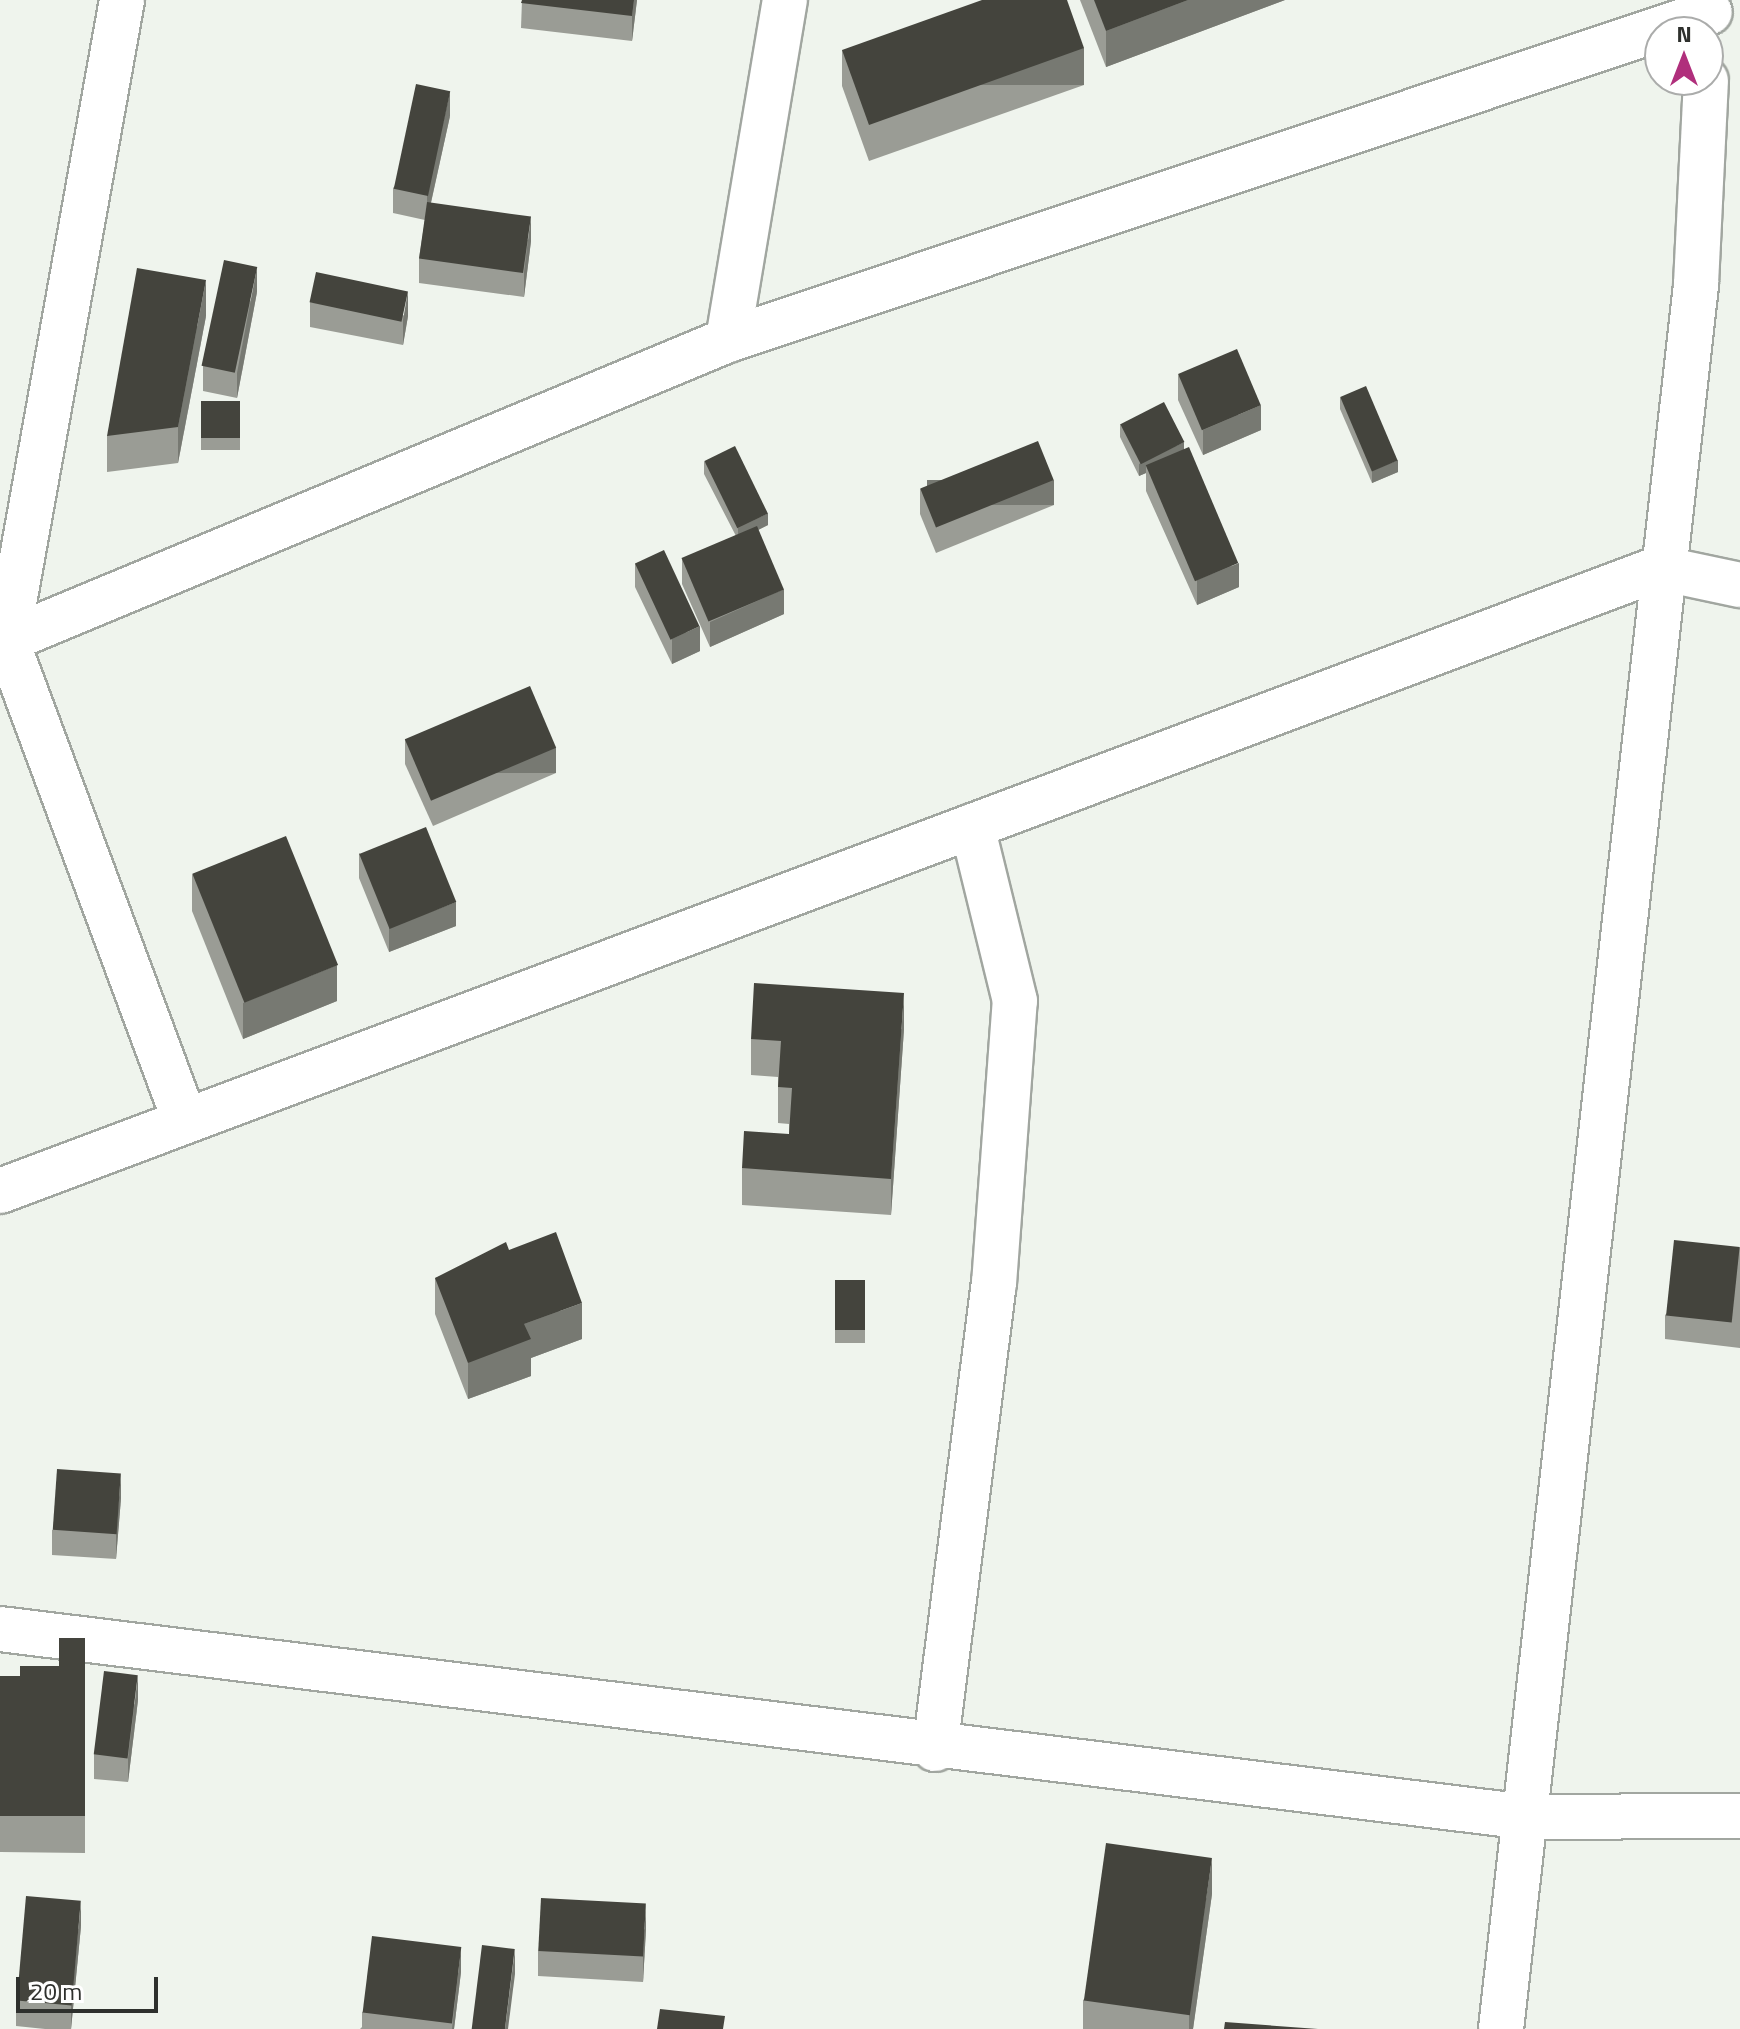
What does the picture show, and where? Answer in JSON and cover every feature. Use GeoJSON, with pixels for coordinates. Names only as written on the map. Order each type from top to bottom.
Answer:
{"type":"FeatureCollection","features":[{"type":"Feature","properties":{"kind":"street"},"geometry":{"type":"LineString","coordinates":[[122,0],[4,642],[185,1121]]}},
{"type":"Feature","properties":{"kind":"street"},"geometry":{"type":"LineString","coordinates":[[728,340],[785,0]]}},
{"type":"Feature","properties":{"kind":"street"},"geometry":{"type":"LineString","coordinates":[[4,642],[728,340],[1644,42]]}},
{"type":"Feature","properties":{"kind":"street"},"geometry":{"type":"LineString","coordinates":[[1501,2029],[1611,1085],[1660,568],[1696,284],[1705,96]]}},
{"type":"Feature","properties":{"kind":"street"},"geometry":{"type":"LineString","coordinates":[[0,1191],[1660,568],[1740,585]]}},
{"type":"Feature","properties":{"kind":"street"},"geometry":{"type":"LineString","coordinates":[[935,1749],[994,1284],[1015,1001],[972,826]]}},
{"type":"Feature","properties":{"kind":"street"},"geometry":{"type":"LineString","coordinates":[[0,1629],[457,1682],[935,1749],[1527,1817],[1740,1816]]}},
{"type":"Feature","properties":{"kind":"building"},"geometry":{"type":"Polygon","coordinates":[[[522,0],[634,0],[632,16],[521,3],[522,0]]]}},
{"type":"Feature","properties":{"kind":"building"},"geometry":{"type":"Polygon","coordinates":[[[982,0],[1067,0],[1084,48],[869,125],[842,50],[982,0]]]}},
{"type":"Feature","properties":{"kind":"building"},"geometry":{"type":"Polygon","coordinates":[[[1094,0],[1188,0],[1106,31],[1094,0]]]}},
{"type":"Feature","properties":{"kind":"building"},"geometry":{"type":"Polygon","coordinates":[[[416,84],[450,91],[428,196],[394,189],[416,84]]]}},
{"type":"Feature","properties":{"kind":"building"},"geometry":{"type":"Polygon","coordinates":[[[427,202],[531,217],[523,273],[419,258],[427,202]]]}},
{"type":"Feature","properties":{"kind":"building"},"geometry":{"type":"Polygon","coordinates":[[[224,260],[257,267],[235,373],[202,366],[224,260]]]}},
{"type":"Feature","properties":{"kind":"building"},"geometry":{"type":"Polygon","coordinates":[[[137,268],[206,280],[178,427],[107,436],[137,268]]]}},
{"type":"Feature","properties":{"kind":"building"},"geometry":{"type":"Polygon","coordinates":[[[316,272],[408,292],[402,322],[310,302],[316,272]]]}},
{"type":"Feature","properties":{"kind":"building"},"geometry":{"type":"Polygon","coordinates":[[[1237,349],[1261,405],[1202,430],[1178,374],[1237,349]]]}},
{"type":"Feature","properties":{"kind":"building"},"geometry":{"type":"Polygon","coordinates":[[[1366,386],[1398,461],[1372,472],[1340,397],[1366,386]]]}},
{"type":"Feature","properties":{"kind":"building"},"geometry":{"type":"Polygon","coordinates":[[[201,401],[240,401],[240,438],[201,438],[201,401]]]}},
{"type":"Feature","properties":{"kind":"building"},"geometry":{"type":"Polygon","coordinates":[[[1164,402],[1184,442],[1141,464],[1120,424],[1164,402]]]}},
{"type":"Feature","properties":{"kind":"building"},"geometry":{"type":"Polygon","coordinates":[[[1038,441],[1054,480],[936,528],[920,489],[1038,441]]]}},
{"type":"Feature","properties":{"kind":"building"},"geometry":{"type":"Polygon","coordinates":[[[735,446],[768,513],[737,528],[704,461],[735,446]]]}},
{"type":"Feature","properties":{"kind":"building"},"geometry":{"type":"Polygon","coordinates":[[[1189,447],[1238,563],[1195,581],[1146,465],[1189,447]]]}},
{"type":"Feature","properties":{"kind":"building"},"geometry":{"type":"Polygon","coordinates":[[[757,526],[784,590],[708,622],[682,558],[757,526]]]}},
{"type":"Feature","properties":{"kind":"building"},"geometry":{"type":"Polygon","coordinates":[[[664,550],[699,626],[670,640],[635,564],[664,550]]]}},
{"type":"Feature","properties":{"kind":"building"},"geometry":{"type":"Polygon","coordinates":[[[530,686],[556,748],[431,801],[405,739],[530,686]]]}},
{"type":"Feature","properties":{"kind":"building"},"geometry":{"type":"Polygon","coordinates":[[[426,827],[456,902],[390,929],[359,854],[426,827]]]}},
{"type":"Feature","properties":{"kind":"building"},"geometry":{"type":"Polygon","coordinates":[[[286,836],[338,965],[244,1003],[192,874],[286,836]]]}},
{"type":"Feature","properties":{"kind":"building"},"geometry":{"type":"Polygon","coordinates":[[[754,983],[904,993],[891,1179],[742,1168],[744,1131],[789,1134],[792,1088],[778,1087],[781,1041],[751,1039],[754,983]]]}},
{"type":"Feature","properties":{"kind":"building"},"geometry":{"type":"Polygon","coordinates":[[[556,1232],[582,1303],[524,1324],[531,1339],[468,1363],[435,1278],[506,1242],[509,1250],[556,1232]]]}},
{"type":"Feature","properties":{"kind":"building"},"geometry":{"type":"Polygon","coordinates":[[[1674,1240],[1740,1247],[1732,1322],[1666,1316],[1674,1240]]]}},
{"type":"Feature","properties":{"kind":"building"},"geometry":{"type":"Polygon","coordinates":[[[835,1280],[865,1280],[865,1330],[835,1330],[835,1280]]]}},
{"type":"Feature","properties":{"kind":"building"},"geometry":{"type":"Polygon","coordinates":[[[57,1469],[121,1473],[117,1534],[53,1530],[57,1469]]]}},
{"type":"Feature","properties":{"kind":"building"},"geometry":{"type":"Polygon","coordinates":[[[59,1638],[85,1638],[85,1816],[0,1816],[0,1676],[20,1676],[20,1666],[59,1666],[59,1638]]]}},
{"type":"Feature","properties":{"kind":"building"},"geometry":{"type":"Polygon","coordinates":[[[104,1671],[138,1675],[128,1759],[94,1754],[104,1671]]]}},
{"type":"Feature","properties":{"kind":"building"},"geometry":{"type":"Polygon","coordinates":[[[1106,1843],[1212,1858],[1190,2015],[1084,2000],[1106,1843]]]}},
{"type":"Feature","properties":{"kind":"building"},"geometry":{"type":"Polygon","coordinates":[[[26,1896],[81,1901],[72,2005],[17,2001],[26,1896]]]}},
{"type":"Feature","properties":{"kind":"building"},"geometry":{"type":"Polygon","coordinates":[[[541,1898],[646,1903],[643,1956],[538,1951],[541,1898]]]}},
{"type":"Feature","properties":{"kind":"building"},"geometry":{"type":"Polygon","coordinates":[[[372,1936],[461,1947],[452,2023],[363,2012],[372,1936]]]}},
{"type":"Feature","properties":{"kind":"building"},"geometry":{"type":"Polygon","coordinates":[[[482,1945],[515,1949],[505,2029],[472,2029],[482,1945]]]}},
{"type":"Feature","properties":{"kind":"building"},"geometry":{"type":"Polygon","coordinates":[[[660,2009],[725,2016],[723,2029],[657,2029],[660,2009]]]}},
{"type":"Feature","properties":{"kind":"building"},"geometry":{"type":"Polygon","coordinates":[[[1225,2022],[1318,2029],[1224,2029],[1225,2022]]]}}]}
